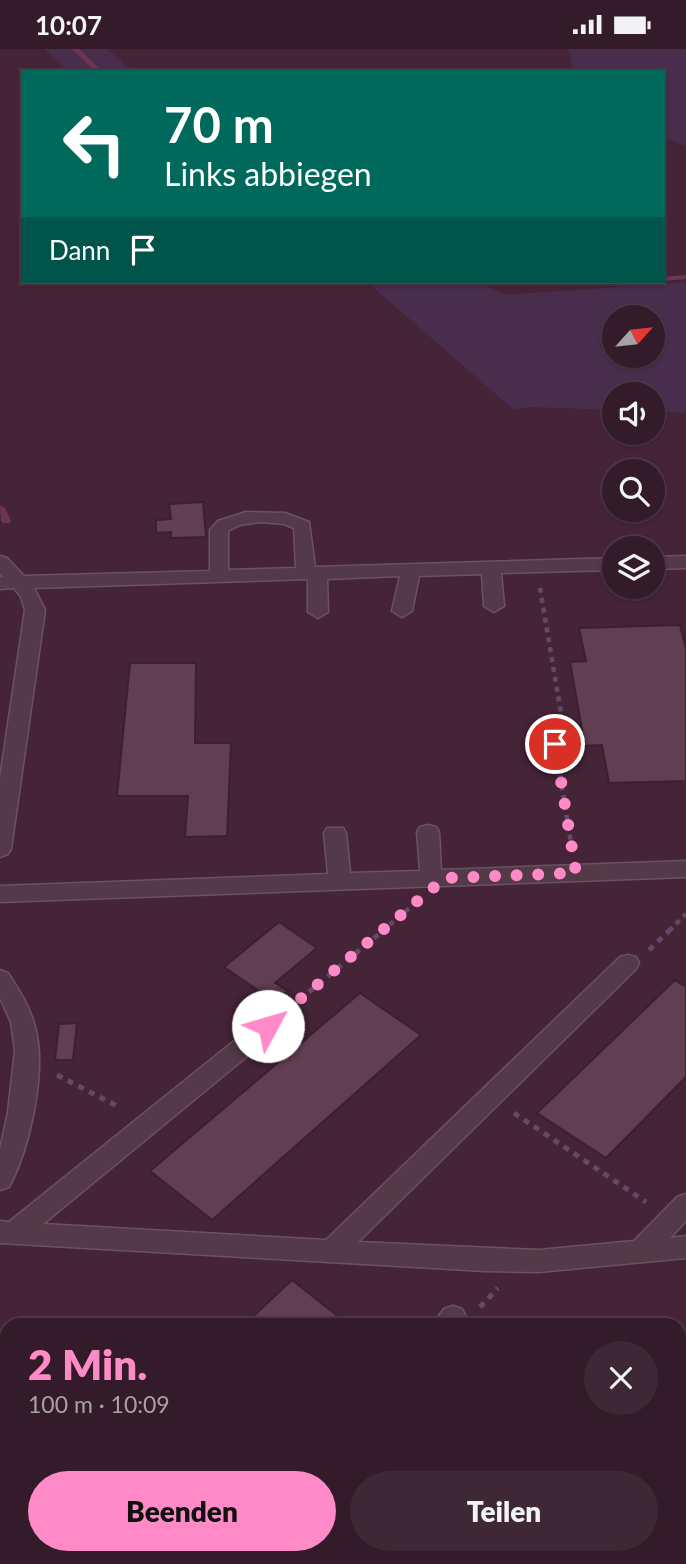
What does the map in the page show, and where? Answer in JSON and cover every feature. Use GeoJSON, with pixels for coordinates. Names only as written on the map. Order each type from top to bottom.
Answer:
{"type":"FeatureCollection","features":[{"type":"Feature","properties":{"kind":"lane"},"geometry":{"type":"LineString","coordinates":[[219,576],[219,530],[222,524],[238,518],[298,521],[303,526],[318,612]]}},
{"type":"Feature","properties":{"kind":"lane"},"geometry":{"type":"LineString","coordinates":[[0,562],[10,582],[30,595],[35,610],[0,849]]}},
{"type":"Feature","properties":{"kind":"lane"},"geometry":{"type":"LineString","coordinates":[[665,563],[686,562]]}},
{"type":"Feature","properties":{"kind":"lane"},"geometry":{"type":"LineString","coordinates":[[10,582],[602,564]]}},
{"type":"Feature","properties":{"kind":"lane"},"geometry":{"type":"LineString","coordinates":[[491,568],[494,606]]}},
{"type":"Feature","properties":{"kind":"lane"},"geometry":{"type":"LineString","coordinates":[[402,611],[411,570]]}},
{"type":"Feature","properties":{"kind":"lane"},"geometry":{"type":"LineString","coordinates":[[428,832],[438,878]]}},
{"type":"Feature","properties":{"kind":"lane"},"geometry":{"type":"LineString","coordinates":[[335,833],[340,882]]}},
{"type":"Feature","properties":{"kind":"lane"},"geometry":{"type":"LineString","coordinates":[[0,894],[686,869]]}},
{"type":"Feature","properties":{"kind":"lane"},"geometry":{"type":"LineString","coordinates":[[331,1251],[628,963]]}},
{"type":"Feature","properties":{"kind":"lane"},"geometry":{"type":"LineString","coordinates":[[0,979],[23,1025],[26,1040],[15,1145],[0,1180]]}},
{"type":"Feature","properties":{"kind":"lane"},"geometry":{"type":"LineString","coordinates":[[8,1232],[149,1123],[288,1010]]}},
{"type":"Feature","properties":{"kind":"lane"},"geometry":{"type":"LineString","coordinates":[[641,1251],[679,1212]]}},
{"type":"Feature","properties":{"kind":"lane"},"geometry":{"type":"LineString","coordinates":[[8,1232],[526,1261],[686,1247]]}},
{"type":"Feature","properties":{"kind":"path"},"geometry":{"type":"LineString","coordinates":[[537,566],[566,743],[555,744],[576,873]]}},
{"type":"Feature","properties":{"kind":"path"},"geometry":{"type":"LineString","coordinates":[[288,1010],[438,878]]}},
{"type":"Feature","properties":{"kind":"path"},"geometry":{"type":"LineString","coordinates":[[628,963],[639,959],[686,914]]}},
{"type":"Feature","properties":{"kind":"path"},"geometry":{"type":"LineString","coordinates":[[23,1073],[55,1074],[149,1123]]}},
{"type":"Feature","properties":{"kind":"path"},"geometry":{"type":"LineString","coordinates":[[490,1097],[679,1212]]}},
{"type":"Feature","properties":{"kind":"path"},"geometry":{"type":"LineString","coordinates":[[465,1318],[470,1317],[526,1261]]}},
{"type":"Feature","properties":{"kind":"shaded area"},"geometry":{"type":"Polygon","coordinates":[[[44,49],[107,49],[132,70],[68,70],[44,49]]]}},
{"type":"Feature","properties":{"kind":"shaded area"},"geometry":{"type":"Polygon","coordinates":[[[568,49],[686,49],[686,146],[665,139],[665,70],[573,70],[568,49]]]}},
{"type":"Feature","properties":{"kind":"shaded area"},"geometry":{"type":"Polygon","coordinates":[[[686,282],[686,413],[665,412],[665,382],[602,382],[602,410],[530,407],[514,410],[369,284],[483,284],[505,295],[686,282]]]}},
{"type":"Feature","properties":{"kind":"building"},"geometry":{"type":"Polygon","coordinates":[[[203,502],[206,537],[171,538],[171,532],[156,533],[156,520],[171,519],[169,504],[203,502]]]}},
{"type":"Feature","properties":{"kind":"building"},"geometry":{"type":"Polygon","coordinates":[[[680,625],[686,649],[686,781],[609,783],[602,745],[582,746],[580,735],[583,735],[570,662],[586,661],[579,628],[680,625]]]}},
{"type":"Feature","properties":{"kind":"building"},"geometry":{"type":"Polygon","coordinates":[[[130,663],[196,663],[195,743],[231,743],[227,836],[185,837],[188,796],[117,796],[130,663]]]}},
{"type":"Feature","properties":{"kind":"building"},"geometry":{"type":"Polygon","coordinates":[[[279,922],[317,948],[275,983],[288,991],[275,1002],[224,967],[279,922]]]}},
{"type":"Feature","properties":{"kind":"building"},"geometry":{"type":"Polygon","coordinates":[[[675,980],[686,987],[686,1077],[606,1158],[537,1113],[675,980]]]}},
{"type":"Feature","properties":{"kind":"building"},"geometry":{"type":"Polygon","coordinates":[[[360,993],[421,1035],[212,1220],[150,1171],[360,993]]]}},
{"type":"Feature","properties":{"kind":"building"},"geometry":{"type":"Polygon","coordinates":[[[77,1023],[73,1060],[55,1060],[59,1024],[77,1023]]]}},
{"type":"Feature","properties":{"kind":"building"},"geometry":{"type":"Polygon","coordinates":[[[292,1280],[340,1318],[251,1318],[292,1280]]]}},
{"type":"Feature","properties":{"kind":"waterway"},"geometry":{"type":"LineString","coordinates":[[75,49],[98,70]]}},
{"type":"Feature","properties":{"kind":"waterway"},"geometry":{"type":"LineString","coordinates":[[665,279],[686,277]]}},
{"type":"Feature","properties":{"kind":"waterway"},"geometry":{"type":"LineString","coordinates":[[0,508],[6,521]]}},
{"type":"Feature","properties":{"kind":"route"},"geometry":{"type":"LineString","coordinates":[[268,1026],[445,878],[576,873],[555,744]]}}]}
